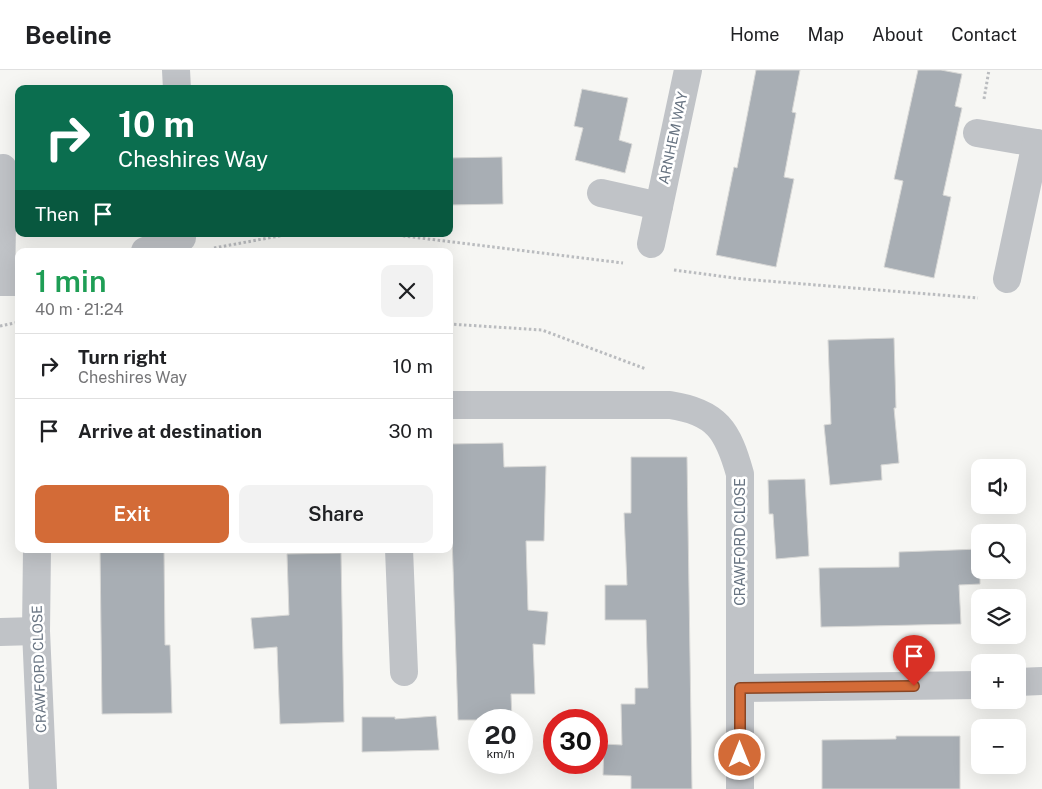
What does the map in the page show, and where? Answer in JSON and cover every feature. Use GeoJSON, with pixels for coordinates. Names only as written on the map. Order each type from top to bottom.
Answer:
{"type":"FeatureCollection","features":[{"type":"Feature","properties":{"kind":"street"},"geometry":{"type":"LineString","coordinates":[[176,70],[177,85]]}},
{"type":"Feature","properties":{"kind":"street","name":"ARNHEM WAY"},"geometry":{"type":"LineString","coordinates":[[651,244],[688,70]]}},
{"type":"Feature","properties":{"kind":"street"},"geometry":{"type":"LineString","coordinates":[[977,133],[1039,144],[1007,279]]}},
{"type":"Feature","properties":{"kind":"street"},"geometry":{"type":"LineString","coordinates":[[3,168],[1,282],[15,282]]}},
{"type":"Feature","properties":{"kind":"street"},"geometry":{"type":"LineString","coordinates":[[601,193],[659,206]]}},
{"type":"Feature","properties":{"kind":"street"},"geometry":{"type":"LineString","coordinates":[[154,248],[182,237]]}},
{"type":"Feature","properties":{"kind":"street","name":"CRAWFORD CLOSE"},"geometry":{"type":"LineString","coordinates":[[453,405],[670,405],[688,408],[714,421],[731,442],[740,474],[740,789]]}},
{"type":"Feature","properties":{"kind":"street","name":"CRAWFORD CLOSE"},"geometry":{"type":"LineString","coordinates":[[37,553],[36,631],[43,789]]}},
{"type":"Feature","properties":{"kind":"street"},"geometry":{"type":"LineString","coordinates":[[399,553],[404,672]]}},
{"type":"Feature","properties":{"kind":"street"},"geometry":{"type":"LineString","coordinates":[[0,632],[36,631]]}},
{"type":"Feature","properties":{"kind":"street"},"geometry":{"type":"LineString","coordinates":[[1026,682],[1042,681]]}},
{"type":"Feature","properties":{"kind":"street"},"geometry":{"type":"LineString","coordinates":[[740,688],[971,684]]}},
{"type":"Feature","properties":{"kind":"path"},"geometry":{"type":"LineString","coordinates":[[211,248],[273,237]]}},
{"type":"Feature","properties":{"kind":"path"},"geometry":{"type":"LineString","coordinates":[[412,237],[629,264]]}},
{"type":"Feature","properties":{"kind":"path"},"geometry":{"type":"LineString","coordinates":[[668,269],[742,279],[981,299]]}},
{"type":"Feature","properties":{"kind":"path"},"geometry":{"type":"LineString","coordinates":[[0,326],[15,323]]}},
{"type":"Feature","properties":{"kind":"path"},"geometry":{"type":"LineString","coordinates":[[453,324],[542,330],[645,369],[670,405]]}},
{"type":"Feature","properties":{"kind":"building"},"geometry":{"type":"Polygon","coordinates":[[[756,70],[800,70],[792,112],[796,113],[784,177],[794,179],[776,267],[716,255],[734,167],[737,168],[756,70]]]}},
{"type":"Feature","properties":{"kind":"building"},"geometry":{"type":"Polygon","coordinates":[[[918,70],[941,70],[962,74],[955,106],[962,108],[943,195],[951,197],[934,278],[884,267],[903,181],[894,179],[918,70]]]}},
{"type":"Feature","properties":{"kind":"building"},"geometry":{"type":"Polygon","coordinates":[[[582,89],[628,98],[619,140],[632,144],[625,173],[575,160],[583,128],[574,126],[582,89]]]}},
{"type":"Feature","properties":{"kind":"building"},"geometry":{"type":"Polygon","coordinates":[[[502,157],[503,204],[453,205],[453,158],[502,157]]]}},
{"type":"Feature","properties":{"kind":"building"},"geometry":{"type":"Polygon","coordinates":[[[894,338],[896,408],[894,408],[899,463],[881,465],[882,480],[830,485],[824,425],[831,424],[828,340],[894,338]]]}},
{"type":"Feature","properties":{"kind":"building"},"geometry":{"type":"Polygon","coordinates":[[[503,443],[504,467],[546,466],[544,541],[526,541],[528,610],[548,612],[545,645],[533,644],[535,694],[511,694],[512,709],[468,709],[468,720],[458,720],[453,553],[453,444],[503,443]]]}},
{"type":"Feature","properties":{"kind":"building"},"geometry":{"type":"Polygon","coordinates":[[[631,457],[687,457],[692,789],[631,789],[631,776],[603,775],[608,774],[608,744],[622,745],[621,704],[635,704],[635,688],[648,688],[646,620],[605,620],[605,585],[627,585],[624,513],[631,513],[631,457]]]}},
{"type":"Feature","properties":{"kind":"building"},"geometry":{"type":"Polygon","coordinates":[[[805,479],[809,556],[776,559],[773,514],[769,514],[768,480],[805,479]]]}},
{"type":"Feature","properties":{"kind":"building"},"geometry":{"type":"Polygon","coordinates":[[[971,549],[971,579],[980,579],[980,584],[959,585],[961,624],[821,627],[819,568],[899,567],[899,552],[971,549]]]}},
{"type":"Feature","properties":{"kind":"building"},"geometry":{"type":"Polygon","coordinates":[[[100,553],[164,553],[165,645],[170,645],[172,713],[102,714],[100,553]]]}},
{"type":"Feature","properties":{"kind":"building"},"geometry":{"type":"Polygon","coordinates":[[[341,553],[344,722],[280,724],[277,647],[254,649],[251,618],[289,615],[287,554],[341,553]]]}},
{"type":"Feature","properties":{"kind":"building"},"geometry":{"type":"Polygon","coordinates":[[[436,716],[439,750],[362,752],[362,717],[395,717],[395,719],[436,716]]]}},
{"type":"Feature","properties":{"kind":"building"},"geometry":{"type":"Polygon","coordinates":[[[896,736],[960,736],[960,789],[822,789],[822,740],[896,739],[896,736]]]}},
{"type":"Feature","properties":{"kind":"route"},"geometry":{"type":"LineString","coordinates":[[740,755],[740,688],[914,686]]}}]}
